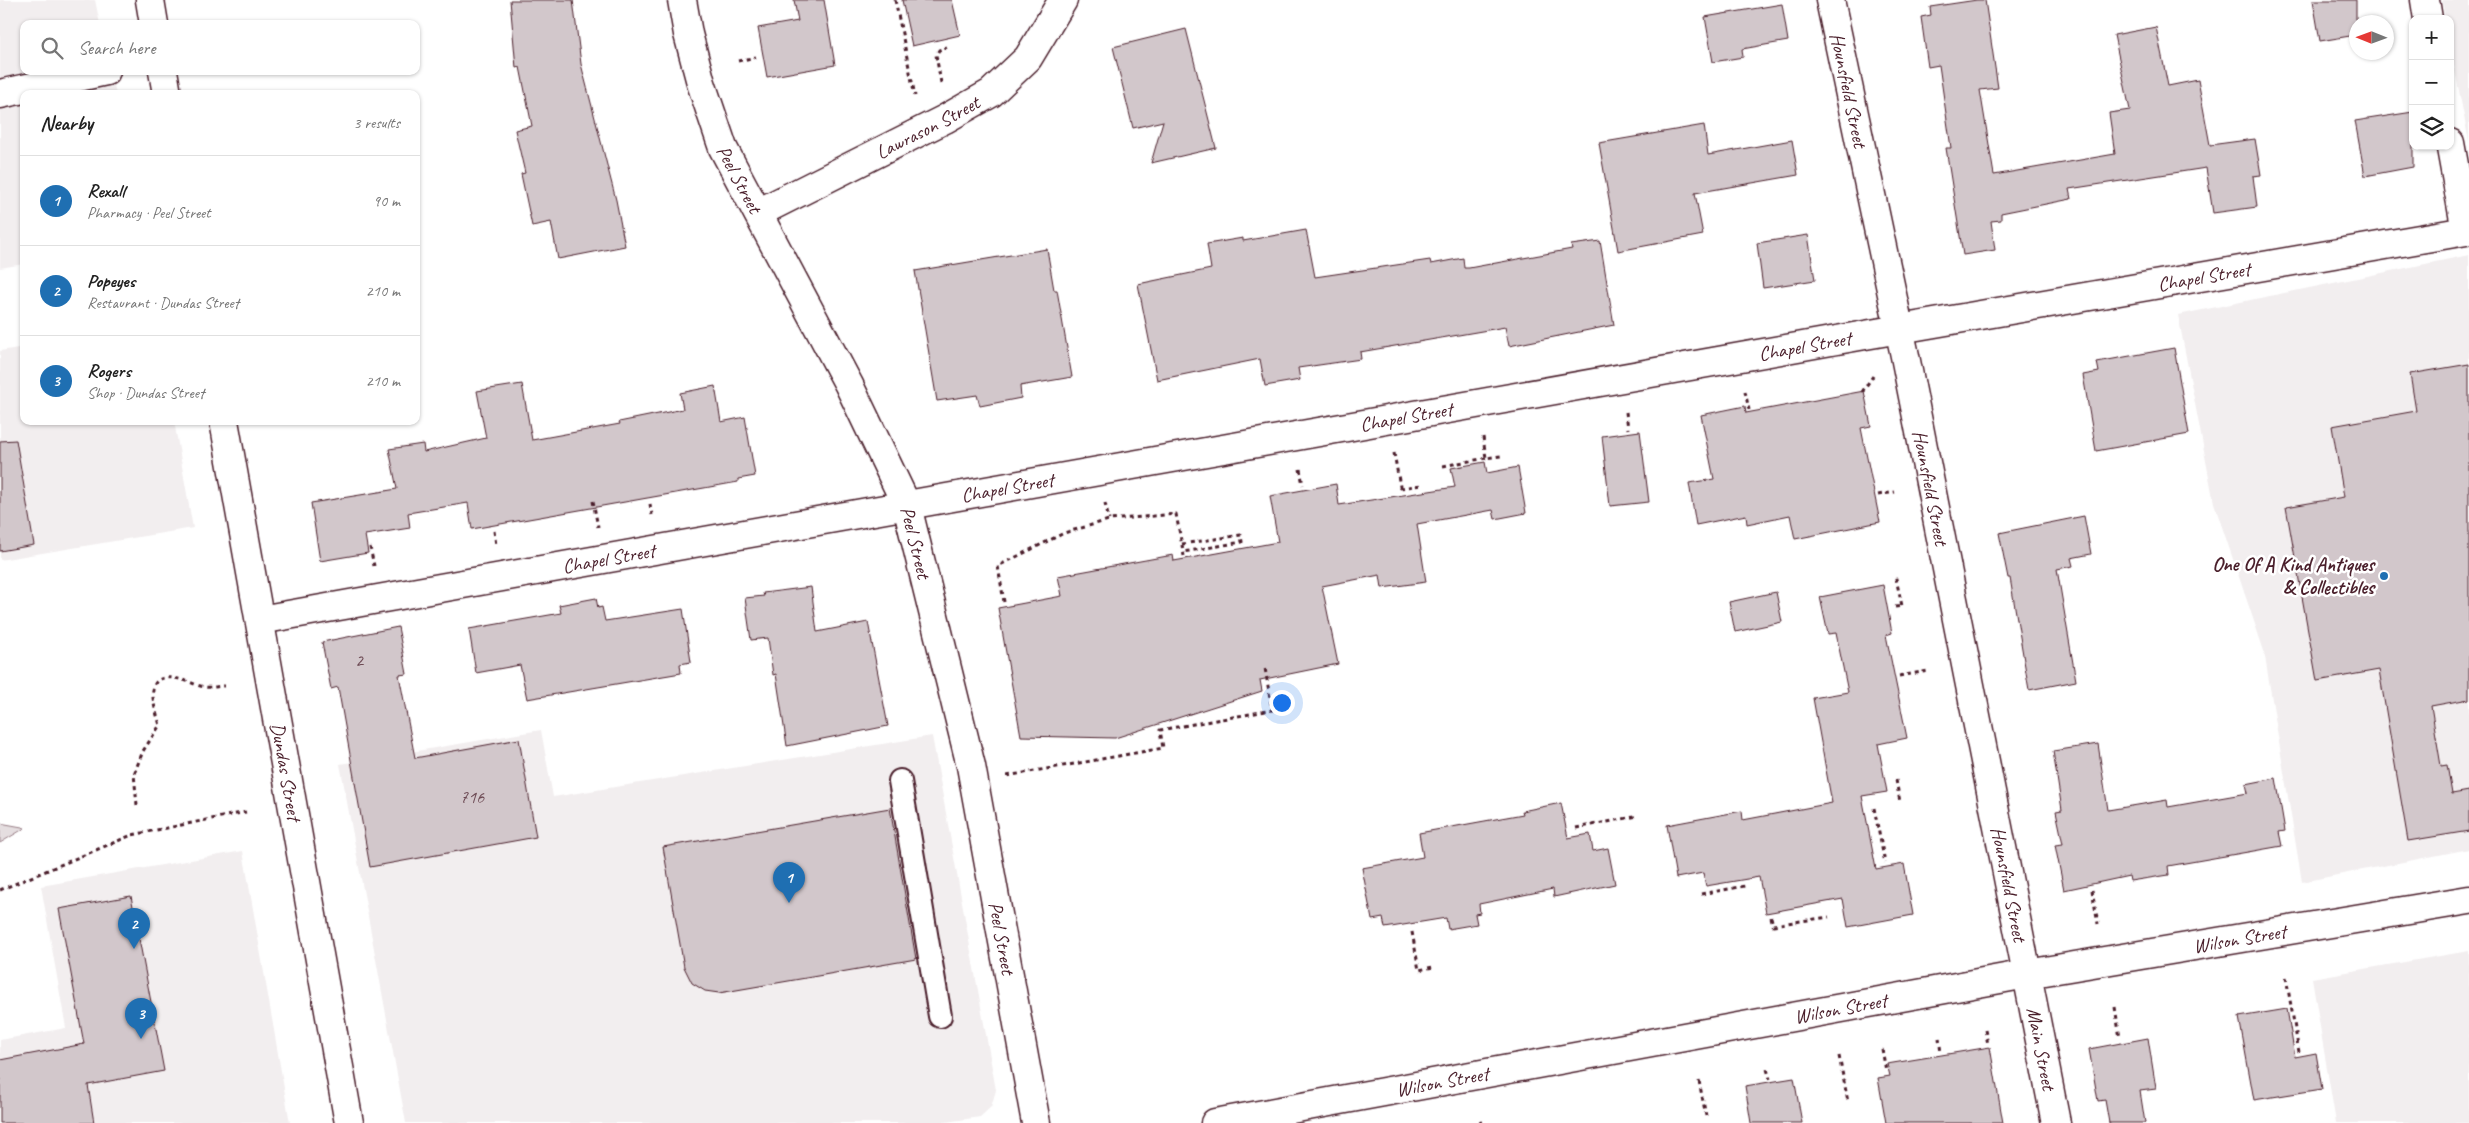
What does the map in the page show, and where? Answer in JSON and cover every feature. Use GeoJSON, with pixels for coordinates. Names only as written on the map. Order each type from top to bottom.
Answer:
{"type":"FeatureCollection","features":[{"type":"Feature","properties":{"kind":"street"},"geometry":{"type":"LineString","coordinates":[[150,0],[153,20]]}},
{"type":"Feature","properties":{"kind":"street","name":"Peel Street"},"geometry":{"type":"LineString","coordinates":[[682,0],[688,34],[701,83],[723,148],[849,385],[906,506],[971,766],[1036,1123]]}},
{"type":"Feature","properties":{"kind":"street","name":"Lawrason Street"},"geometry":{"type":"LineString","coordinates":[[758,213],[946,119],[991,93],[1028,58],[1063,0]]}},
{"type":"Feature","properties":{"kind":"street","name":"Hounsfield Street"},"geometry":{"type":"LineString","coordinates":[[1830,0],[1899,329],[2027,974]]}},
{"type":"Feature","properties":{"kind":"street"},"geometry":{"type":"LineString","coordinates":[[2425,0],[2427,15]]}},
{"type":"Feature","properties":{"kind":"street"},"geometry":{"type":"LineString","coordinates":[[0,94],[88,75]]}},
{"type":"Feature","properties":{"kind":"street"},"geometry":{"type":"LineString","coordinates":[[164,75],[166,90]]}},
{"type":"Feature","properties":{"kind":"street","name":"Chapel Street"},"geometry":{"type":"LineString","coordinates":[[260,620],[1899,329],[2467,231],[2451,150]]}},
{"type":"Feature","properties":{"kind":"street","name":"Dundas Street"},"geometry":{"type":"LineString","coordinates":[[225,425],[348,1123]]}},
{"type":"Feature","properties":{"kind":"street","name":"Wilson Street"},"geometry":{"type":"LineString","coordinates":[[1215,1123],[2027,974],[2469,900]]}},
{"type":"Feature","properties":{"kind":"street","name":"Main Street"},"geometry":{"type":"LineString","coordinates":[[2027,974],[2056,1123]]}},
{"type":"Feature","properties":{"kind":"lane"},"geometry":{"type":"LineString","coordinates":[[900,781],[940,1016]]}},
{"type":"Feature","properties":{"kind":"path"},"geometry":{"type":"LineString","coordinates":[[895,0],[916,99]]}},
{"type":"Feature","properties":{"kind":"path"},"geometry":{"type":"LineString","coordinates":[[942,89],[936,55],[939,50],[947,47]]}},
{"type":"Feature","properties":{"kind":"path"},"geometry":{"type":"LineString","coordinates":[[738,61],[756,57]]}},
{"type":"Feature","properties":{"kind":"path"},"geometry":{"type":"LineString","coordinates":[[1862,392],[1873,376]]}},
{"type":"Feature","properties":{"kind":"path"},"geometry":{"type":"LineString","coordinates":[[1743,384],[1749,410]]}},
{"type":"Feature","properties":{"kind":"path"},"geometry":{"type":"LineString","coordinates":[[1624,404],[1628,429]]}},
{"type":"Feature","properties":{"kind":"path"},"geometry":{"type":"LineString","coordinates":[[1482,429],[1486,458]]}},
{"type":"Feature","properties":{"kind":"path"},"geometry":{"type":"LineString","coordinates":[[1393,445],[1400,490],[1422,485]]}},
{"type":"Feature","properties":{"kind":"path"},"geometry":{"type":"LineString","coordinates":[[1443,466],[1501,456]]}},
{"type":"Feature","properties":{"kind":"path"},"geometry":{"type":"LineString","coordinates":[[1299,462],[1303,485]]}},
{"type":"Feature","properties":{"kind":"path"},"geometry":{"type":"LineString","coordinates":[[1878,494],[1895,492]]}},
{"type":"Feature","properties":{"kind":"path"},"geometry":{"type":"LineString","coordinates":[[1104,498],[1109,520]]}},
{"type":"Feature","properties":{"kind":"path"},"geometry":{"type":"LineString","coordinates":[[593,501],[599,528]]}},
{"type":"Feature","properties":{"kind":"path"},"geometry":{"type":"LineString","coordinates":[[1004,602],[998,566],[1064,532],[1109,520],[1176,514],[1184,556]]}},
{"type":"Feature","properties":{"kind":"path"},"geometry":{"type":"LineString","coordinates":[[1182,544],[1241,535],[1242,542],[1183,552]]}},
{"type":"Feature","properties":{"kind":"path"},"geometry":{"type":"LineString","coordinates":[[370,547],[376,576]]}},
{"type":"Feature","properties":{"kind":"path"},"geometry":{"type":"LineString","coordinates":[[1895,574],[1902,606],[1895,607]]}},
{"type":"Feature","properties":{"kind":"path"},"geometry":{"type":"LineString","coordinates":[[1007,776],[1163,748],[1160,730],[1272,710],[1265,668]]}},
{"type":"Feature","properties":{"kind":"path"},"geometry":{"type":"LineString","coordinates":[[1899,676],[1928,671]]}},
{"type":"Feature","properties":{"kind":"path"},"geometry":{"type":"LineString","coordinates":[[137,805],[134,774],[143,751],[160,725],[152,700],[154,684],[160,679],[169,677],[208,687],[225,686]]}},
{"type":"Feature","properties":{"kind":"path"},"geometry":{"type":"LineString","coordinates":[[1896,780],[1900,802]]}},
{"type":"Feature","properties":{"kind":"path"},"geometry":{"type":"LineString","coordinates":[[1874,808],[1885,863]]}},
{"type":"Feature","properties":{"kind":"path"},"geometry":{"type":"LineString","coordinates":[[0,890],[132,835],[246,812]]}},
{"type":"Feature","properties":{"kind":"path"},"geometry":{"type":"LineString","coordinates":[[1576,828],[1638,816]]}},
{"type":"Feature","properties":{"kind":"path"},"geometry":{"type":"LineString","coordinates":[[1701,894],[1745,886]]}},
{"type":"Feature","properties":{"kind":"path"},"geometry":{"type":"LineString","coordinates":[[2092,890],[2098,924]]}},
{"type":"Feature","properties":{"kind":"path"},"geometry":{"type":"LineString","coordinates":[[1771,917],[1773,925],[1829,917]]}},
{"type":"Feature","properties":{"kind":"path"},"geometry":{"type":"LineString","coordinates":[[1412,932],[1419,970],[1433,967]]}},
{"type":"Feature","properties":{"kind":"path"},"geometry":{"type":"LineString","coordinates":[[2286,977],[2299,1052]]}},
{"type":"Feature","properties":{"kind":"path"},"geometry":{"type":"LineString","coordinates":[[2115,1007],[2120,1038]]}},
{"type":"Feature","properties":{"kind":"path"},"geometry":{"type":"LineString","coordinates":[[1985,1030],[1988,1044]]}},
{"type":"Feature","properties":{"kind":"path"},"geometry":{"type":"LineString","coordinates":[[1939,1038],[1941,1053]]}},
{"type":"Feature","properties":{"kind":"path"},"geometry":{"type":"LineString","coordinates":[[1882,1049],[1886,1071]]}},
{"type":"Feature","properties":{"kind":"path"},"geometry":{"type":"LineString","coordinates":[[1839,1056],[1848,1102]]}},
{"type":"Feature","properties":{"kind":"path"},"geometry":{"type":"LineString","coordinates":[[1767,1069],[1770,1079]]}},
{"type":"Feature","properties":{"kind":"path"},"geometry":{"type":"LineString","coordinates":[[1699,1081],[1706,1116]]}},
{"type":"Feature","properties":{"kind":"shaded area"},"geometry":{"type":"Polygon","coordinates":[[[0,0],[95,0],[99,20],[20,20],[20,75],[112,75],[115,90],[20,90],[20,265],[0,268],[0,0]]]}},
{"type":"Feature","properties":{"kind":"shaded area"},"geometry":{"type":"Polygon","coordinates":[[[2442,0],[2469,0],[2469,142],[2454,65],[2454,15],[2444,15],[2442,0]]]}},
{"type":"Feature","properties":{"kind":"shaded area"},"geometry":{"type":"Polygon","coordinates":[[[2469,255],[2469,849],[2302,882],[2264,651],[2214,503],[2178,315],[2469,255]]]}},
{"type":"Feature","properties":{"kind":"shaded area"},"geometry":{"type":"Polygon","coordinates":[[[20,348],[20,425],[175,425],[193,528],[0,560],[0,351],[20,348]]]}},
{"type":"Feature","properties":{"kind":"shaded area"},"geometry":{"type":"Polygon","coordinates":[[[541,730],[553,797],[932,736],[996,1090],[991,1107],[980,1117],[939,1123],[406,1123],[340,764],[541,730]]]}},
{"type":"Feature","properties":{"kind":"shaded area"},"geometry":{"type":"Polygon","coordinates":[[[0,823],[22,827],[25,828],[0,843],[0,823]]]}},
{"type":"Feature","properties":{"kind":"shaded area"},"geometry":{"type":"Polygon","coordinates":[[[243,851],[290,1123],[0,1123],[0,1040],[66,1028],[41,886],[243,851]]]}},
{"type":"Feature","properties":{"kind":"shaded area"},"geometry":{"type":"Polygon","coordinates":[[[2469,951],[2469,1123],[2336,1123],[2312,978],[2469,951]]]}},
{"type":"Feature","properties":{"kind":"building"},"geometry":{"type":"Polygon","coordinates":[[[510,0],[573,0],[581,64],[616,200],[625,246],[558,259],[551,222],[532,226],[521,174],[525,173],[515,130],[532,126],[520,67],[516,68],[510,0]]]}},
{"type":"Feature","properties":{"kind":"building"},"geometry":{"type":"Polygon","coordinates":[[[794,0],[824,0],[835,65],[767,77],[758,28],[798,21],[794,0]]]}},
{"type":"Feature","properties":{"kind":"building"},"geometry":{"type":"Polygon","coordinates":[[[902,0],[952,0],[960,35],[912,46],[902,0]]]}},
{"type":"Feature","properties":{"kind":"building"},"geometry":{"type":"Polygon","coordinates":[[[1985,0],[1998,88],[1980,90],[1994,175],[2115,154],[2109,113],[2130,110],[2114,35],[2156,27],[2168,86],[2198,80],[2210,145],[2255,139],[2261,175],[2253,176],[2257,207],[2213,213],[2206,168],[2069,189],[2071,199],[2001,213],[2001,220],[1991,221],[1995,250],[1963,255],[1946,148],[1951,148],[1939,65],[1928,67],[1921,17],[1931,15],[1930,7],[1985,0]]]}},
{"type":"Feature","properties":{"kind":"building"},"geometry":{"type":"Polygon","coordinates":[[[2313,0],[2356,0],[2356,15],[2349,15],[2349,36],[2320,41],[2313,0]]]}},
{"type":"Feature","properties":{"kind":"building"},"geometry":{"type":"Polygon","coordinates":[[[1782,4],[1788,41],[1742,49],[1743,57],[1713,62],[1705,17],[1782,4]]]}},
{"type":"Feature","properties":{"kind":"building"},"geometry":{"type":"Polygon","coordinates":[[[1186,29],[1216,148],[1151,163],[1163,121],[1133,128],[1113,47],[1186,29]]]}},
{"type":"Feature","properties":{"kind":"building"},"geometry":{"type":"Polygon","coordinates":[[[2409,113],[2409,150],[2413,150],[2413,167],[2365,176],[2355,121],[2409,113]]]}},
{"type":"Feature","properties":{"kind":"building"},"geometry":{"type":"Polygon","coordinates":[[[1704,125],[1708,155],[1792,140],[1798,175],[1695,193],[1703,235],[1618,251],[1599,143],[1704,125]]]}},
{"type":"Feature","properties":{"kind":"building"},"geometry":{"type":"Polygon","coordinates":[[[1306,230],[1315,277],[1430,260],[1431,264],[1463,258],[1464,268],[1469,268],[1572,249],[1571,245],[1600,241],[1614,325],[1509,346],[1505,327],[1360,352],[1361,359],[1298,368],[1300,380],[1265,386],[1260,359],[1157,380],[1138,284],[1211,269],[1207,244],[1243,238],[1243,241],[1306,230]]]}},
{"type":"Feature","properties":{"kind":"building"},"geometry":{"type":"Polygon","coordinates":[[[1808,235],[1815,280],[1763,288],[1757,243],[1808,235]]]}},
{"type":"Feature","properties":{"kind":"building"},"geometry":{"type":"Polygon","coordinates":[[[1047,249],[1054,290],[1057,290],[1072,377],[1020,386],[1021,398],[980,406],[977,395],[937,401],[915,271],[1047,249]]]}},
{"type":"Feature","properties":{"kind":"building"},"geometry":{"type":"Polygon","coordinates":[[[2174,348],[2189,434],[2096,451],[2083,375],[2099,372],[2097,362],[2174,348]]]}},
{"type":"Feature","properties":{"kind":"building","name":"One Of A Kind Antiques & Collectibles"},"geometry":{"type":"Polygon","coordinates":[[[2469,364],[2469,699],[2431,706],[2441,766],[2447,765],[2452,794],[2469,791],[2469,831],[2408,841],[2379,670],[2317,681],[2286,507],[2344,497],[2332,426],[2416,411],[2410,374],[2469,364]]]}},
{"type":"Feature","properties":{"kind":"building"},"geometry":{"type":"Polygon","coordinates":[[[522,384],[532,440],[620,424],[619,422],[683,409],[680,393],[715,386],[721,422],[745,417],[755,476],[738,479],[738,482],[472,529],[468,503],[408,513],[410,528],[365,535],[368,553],[320,561],[311,503],[397,489],[389,449],[423,444],[424,452],[486,438],[477,391],[522,384]]]}},
{"type":"Feature","properties":{"kind":"building"},"geometry":{"type":"Polygon","coordinates":[[[1864,391],[1871,426],[1861,428],[1880,522],[1795,539],[1790,515],[1747,524],[1746,515],[1696,525],[1689,483],[1714,479],[1701,415],[1745,406],[1746,413],[1864,391]]]}},
{"type":"Feature","properties":{"kind":"building"},"geometry":{"type":"Polygon","coordinates":[[[1640,431],[1649,502],[1610,506],[1602,436],[1640,431]]]}},
{"type":"Feature","properties":{"kind":"building"},"geometry":{"type":"Polygon","coordinates":[[[16,440],[34,545],[0,551],[0,441],[16,440]]]}},
{"type":"Feature","properties":{"kind":"building"},"geometry":{"type":"Polygon","coordinates":[[[1485,462],[1487,473],[1518,467],[1526,513],[1495,519],[1493,510],[1417,524],[1426,582],[1382,588],[1380,575],[1322,586],[1338,664],[1260,680],[1262,691],[1115,738],[1021,736],[998,608],[1062,596],[1058,576],[1173,555],[1174,561],[1278,542],[1270,496],[1336,484],[1339,505],[1455,487],[1451,468],[1485,462]]]}},
{"type":"Feature","properties":{"kind":"building"},"geometry":{"type":"Polygon","coordinates":[[[2084,516],[2091,554],[2071,558],[2073,566],[2057,569],[2076,681],[2029,690],[2010,578],[2008,578],[1999,533],[2084,516]]]}},
{"type":"Feature","properties":{"kind":"building"},"geometry":{"type":"Polygon","coordinates":[[[1883,585],[1892,633],[1886,635],[1907,738],[1878,744],[1887,792],[1862,796],[1876,869],[1904,864],[1913,915],[1848,927],[1843,899],[1766,913],[1759,877],[1706,886],[1703,873],[1676,878],[1667,825],[1742,811],[1743,820],[1832,803],[1813,698],[1848,692],[1836,633],[1828,634],[1820,597],[1883,585]]]}},
{"type":"Feature","properties":{"kind":"building"},"geometry":{"type":"Polygon","coordinates":[[[811,587],[817,632],[868,622],[888,726],[787,746],[776,674],[773,675],[768,638],[751,640],[745,598],[764,596],[763,593],[811,587]]]}},
{"type":"Feature","properties":{"kind":"building"},"geometry":{"type":"Polygon","coordinates":[[[1776,592],[1782,622],[1735,632],[1729,602],[1776,592]]]}},
{"type":"Feature","properties":{"kind":"building"},"geometry":{"type":"Polygon","coordinates":[[[596,598],[598,608],[602,607],[605,621],[683,609],[691,662],[680,664],[681,673],[527,699],[520,665],[476,673],[469,629],[561,613],[559,605],[596,598]]]}},
{"type":"Feature","properties":{"kind":"building"},"geometry":{"type":"Polygon","coordinates":[[[398,627],[407,674],[399,675],[415,758],[519,739],[536,837],[370,867],[338,687],[331,689],[322,642],[398,627]]]}},
{"type":"Feature","properties":{"kind":"building"},"geometry":{"type":"Polygon","coordinates":[[[2098,744],[2108,810],[2167,800],[2168,807],[2248,793],[2246,784],[2276,778],[2285,831],[2279,832],[2282,846],[2168,866],[2169,875],[2130,881],[2129,876],[2064,890],[2055,845],[2063,844],[2056,811],[2062,810],[2053,751],[2098,744]]]}},
{"type":"Feature","properties":{"kind":"building"},"geometry":{"type":"Polygon","coordinates":[[[1561,803],[1568,838],[1590,834],[1593,851],[1608,848],[1615,884],[1554,897],[1553,889],[1479,904],[1480,913],[1475,914],[1477,924],[1448,929],[1446,918],[1385,928],[1383,918],[1372,920],[1362,868],[1423,857],[1419,833],[1523,814],[1522,811],[1561,803]]]}},
{"type":"Feature","properties":{"kind":"building"},"geometry":{"type":"Polygon","coordinates":[[[890,808],[916,959],[719,993],[705,991],[692,983],[684,967],[663,847],[890,808]]]}},
{"type":"Feature","properties":{"kind":"building"},"geometry":{"type":"Polygon","coordinates":[[[131,896],[164,1071],[88,1085],[94,1123],[0,1123],[0,1060],[84,1044],[59,909],[131,896]]]}},
{"type":"Feature","properties":{"kind":"building"},"geometry":{"type":"Polygon","coordinates":[[[2287,1009],[2295,1057],[2316,1053],[2322,1089],[2254,1100],[2239,1017],[2287,1009]]]}},
{"type":"Feature","properties":{"kind":"building"},"geometry":{"type":"Polygon","coordinates":[[[2148,1038],[2156,1089],[2140,1091],[2145,1123],[2109,1123],[2105,1100],[2098,1101],[2089,1049],[2148,1038]]]}},
{"type":"Feature","properties":{"kind":"building"},"geometry":{"type":"Polygon","coordinates":[[[1990,1047],[2003,1123],[1886,1123],[1878,1078],[1890,1076],[1887,1064],[1990,1047]]]}},
{"type":"Feature","properties":{"kind":"building"},"geometry":{"type":"Polygon","coordinates":[[[1794,1078],[1802,1123],[1751,1123],[1745,1086],[1794,1078]]]}},
{"type":"Feature","properties":{"kind":"place","name":"One Of A Kind Antiques & Collectibles"},"geometry":{"type":"Point","coordinates":[2384,576]}},
{"type":"Feature","properties":{"kind":"place","name":"Rexall"},"geometry":{"type":"Point","coordinates":[789,903]}},
{"type":"Feature","properties":{"kind":"place","name":"Popeyes"},"geometry":{"type":"Point","coordinates":[134,949]}},
{"type":"Feature","properties":{"kind":"place","name":"Rogers"},"geometry":{"type":"Point","coordinates":[141,1039]}}]}
